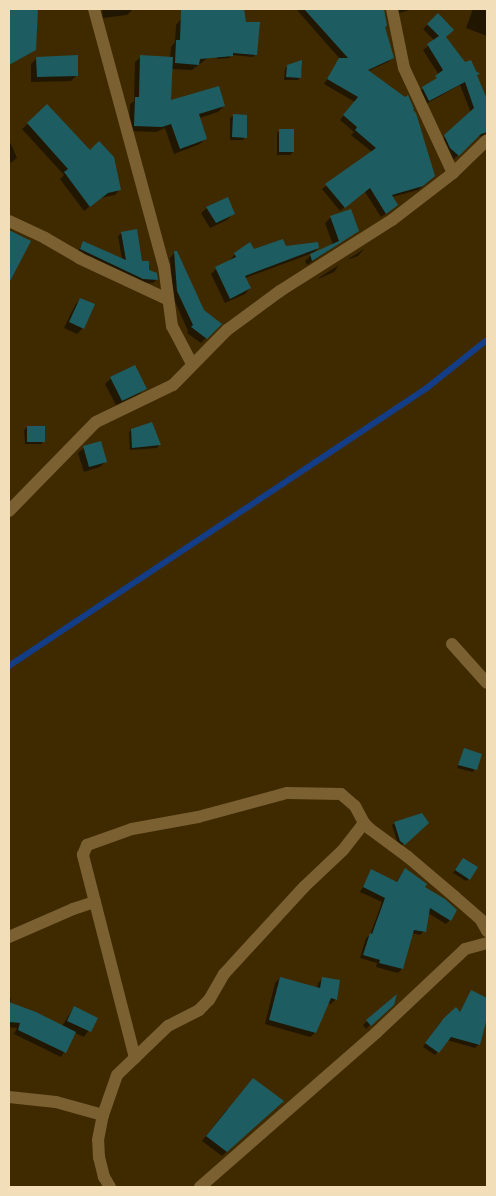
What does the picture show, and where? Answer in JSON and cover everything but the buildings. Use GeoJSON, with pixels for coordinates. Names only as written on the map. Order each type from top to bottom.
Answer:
{"type":"FeatureCollection","features":[{"type":"Feature","properties":{"kind":"street"},"geometry":{"type":"LineString","coordinates":[[94,9],[164,266],[172,326],[192,364]]}},
{"type":"Feature","properties":{"kind":"street"},"geometry":{"type":"LineString","coordinates":[[392,9],[404,68],[453,173]]}},
{"type":"Feature","properties":{"kind":"street"},"geometry":{"type":"LineString","coordinates":[[9,511],[96,422],[173,385],[227,330],[280,291],[392,220],[453,173],[487,140]]}},
{"type":"Feature","properties":{"kind":"street"},"geometry":{"type":"LineString","coordinates":[[9,221],[45,238],[79,258],[167,299]]}},
{"type":"Feature","properties":{"kind":"street"},"geometry":{"type":"LineString","coordinates":[[452,644],[487,683]]}},
{"type":"Feature","properties":{"kind":"street"},"geometry":{"type":"LineString","coordinates":[[134,1058],[83,855],[87,845],[132,829],[198,817],[287,793],[341,794],[355,806],[364,823],[455,897],[480,920],[487,931]]}},
{"type":"Feature","properties":{"kind":"street"},"geometry":{"type":"LineString","coordinates":[[110,1187],[104,1177],[99,1157],[98,1140],[103,1115],[117,1075],[168,1026],[199,1010],[209,1000],[224,974],[304,887],[343,850],[364,823]]}},
{"type":"Feature","properties":{"kind":"street"},"geometry":{"type":"LineString","coordinates":[[9,936],[73,909],[95,902]]}},
{"type":"Feature","properties":{"kind":"street"},"geometry":{"type":"LineString","coordinates":[[200,1187],[377,1032],[465,949],[487,943]]}},
{"type":"Feature","properties":{"kind":"street"},"geometry":{"type":"LineString","coordinates":[[9,1097],[56,1102],[103,1115]]}},
{"type":"Feature","properties":{"kind":"waterway"},"geometry":{"type":"LineString","coordinates":[[9,666],[427,388],[487,340]]}}]}
